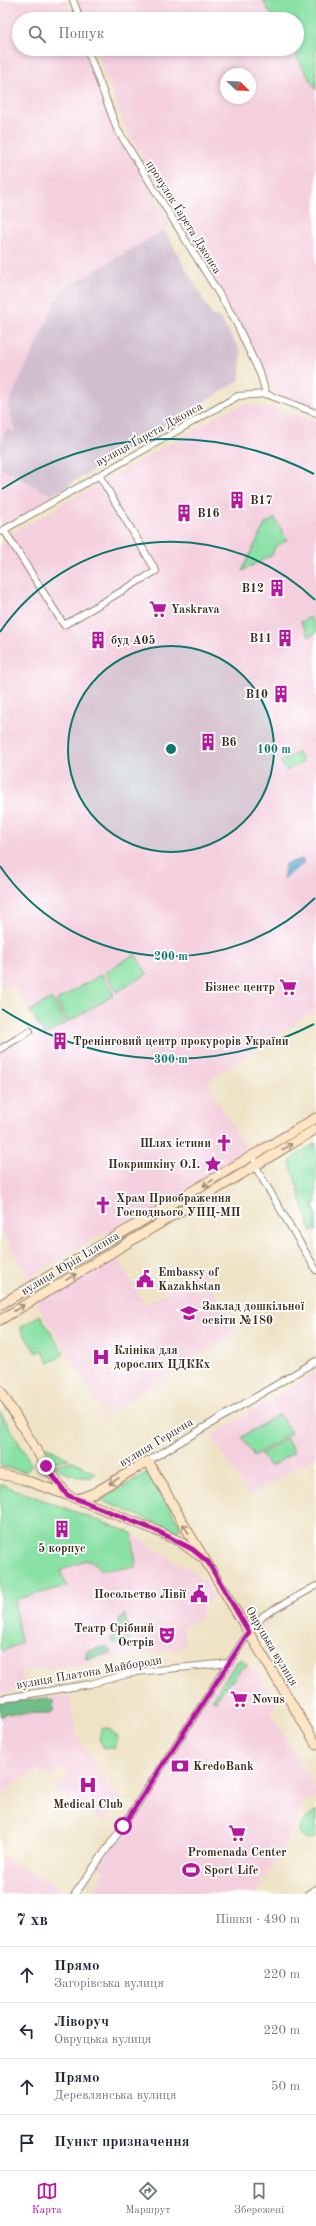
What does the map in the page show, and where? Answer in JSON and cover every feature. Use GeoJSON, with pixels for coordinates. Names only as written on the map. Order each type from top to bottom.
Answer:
{"type":"FeatureCollection","features":[{"type":"Feature","properties":{"kind":"street"},"geometry":{"type":"LineString","coordinates":[[73,0],[77,12]]}},
{"type":"Feature","properties":{"kind":"street","name":"провулок Ґарета Джонса"},"geometry":{"type":"LineString","coordinates":[[90,56],[117,128],[234,318],[261,376],[266,394]]}},
{"type":"Feature","properties":{"kind":"street"},"geometry":{"type":"LineString","coordinates":[[266,394],[284,403],[316,413]]}},
{"type":"Feature","properties":{"kind":"street","name":"вулиця Ґарета Джонса"},"geometry":{"type":"LineString","coordinates":[[2,531],[238,396],[266,394]]}},
{"type":"Feature","properties":{"kind":"street"},"geometry":{"type":"LineString","coordinates":[[2,531],[64,625],[156,571],[99,475]]}},
{"type":"Feature","properties":{"kind":"street"},"geometry":{"type":"LineString","coordinates":[[0,1049],[30,1031]]}},
{"type":"Feature","properties":{"kind":"street","name":"вулиця Юрія Іллєнка"},"geometry":{"type":"LineString","coordinates":[[0,1305],[316,1118]]}},
{"type":"Feature","properties":{"kind":"street","name":"вулиця Юрія Іллєнка"},"geometry":{"type":"LineString","coordinates":[[0,1320],[316,1128]]}},
{"type":"Feature","properties":{"kind":"street"},"geometry":{"type":"LineString","coordinates":[[254,1155],[259,1172],[316,1270]]}},
{"type":"Feature","properties":{"kind":"street","name":"вулиця Герцена"},"geometry":{"type":"LineString","coordinates":[[78,1499],[94,1493],[316,1361]]}},
{"type":"Feature","properties":{"kind":"street"},"geometry":{"type":"LineString","coordinates":[[0,1390],[46,1466],[67,1495]]}},
{"type":"Feature","properties":{"kind":"street","name":"Овруцька вулиця"},"geometry":{"type":"LineString","coordinates":[[148,1461],[316,1744]]}},
{"type":"Feature","properties":{"kind":"street"},"geometry":{"type":"LineString","coordinates":[[0,1474],[22,1479],[78,1499]]}},
{"type":"Feature","properties":{"kind":"street","name":"Овруцька вулиця"},"geometry":{"type":"LineString","coordinates":[[78,1499],[179,1541],[208,1562]]}},
{"type":"Feature","properties":{"kind":"street"},"geometry":{"type":"LineString","coordinates":[[75,1894],[123,1826],[249,1632],[264,1616],[316,1586]]}},
{"type":"Feature","properties":{"kind":"street","name":"вулиця Платона Майбороди"},"geometry":{"type":"LineString","coordinates":[[0,1699],[54,1691],[136,1672],[229,1663]]}},
{"type":"Feature","properties":{"kind":"street"},"geometry":{"type":"LineString","coordinates":[[308,1894],[316,1889]]}},
{"type":"Feature","properties":{"kind":"shaded area"},"geometry":{"type":"Polygon","coordinates":[[[0,0],[66,0],[70,12],[12,12],[12,56],[87,56],[114,129],[172,225],[61,292],[8,405],[15,433],[0,442],[0,0]]]}},
{"type":"Feature","properties":{"kind":"shaded area"},"geometry":{"type":"Polygon","coordinates":[[[77,0],[264,0],[270,12],[81,12],[77,0]]]}},
{"type":"Feature","properties":{"kind":"shaded area"},"geometry":{"type":"Polygon","coordinates":[[[98,56],[296,56],[316,90],[316,409],[283,398],[267,377],[126,129],[98,56]]]}},
{"type":"Feature","properties":{"kind":"shaded area"},"geometry":{"type":"Polygon","coordinates":[[[164,230],[212,315],[220,318],[241,352],[240,380],[52,495],[0,468],[0,442],[7,429],[15,432],[8,405],[61,291],[164,230]]]}},
{"type":"Feature","properties":{"kind":"shaded area"},"geometry":{"type":"Polygon","coordinates":[[[248,404],[280,410],[316,421],[316,1010],[207,1082],[249,1154],[111,1236],[106,1231],[29,1278],[0,1229],[0,1052],[35,1031],[32,1024],[36,1021],[12,983],[0,988],[0,546],[6,542],[4,538],[100,483],[227,411],[248,404]]]}},
{"type":"Feature","properties":{"kind":"shaded area"},"geometry":{"type":"Polygon","coordinates":[[[0,468],[52,495],[52,500],[0,530],[0,468]]]}},
{"type":"Feature","properties":{"kind":"shaded area"},"geometry":{"type":"Polygon","coordinates":[[[116,1255],[145,1305],[202,1270],[238,1332],[105,1415],[35,1301],[116,1255]]]}},
{"type":"Feature","properties":{"kind":"shaded area"},"geometry":{"type":"Polygon","coordinates":[[[316,1372],[316,1457],[249,1496],[211,1436],[316,1372]]]}},
{"type":"Feature","properties":{"kind":"shaded area"},"geometry":{"type":"Polygon","coordinates":[[[0,1484],[132,1533],[157,1551],[195,1572],[201,1582],[205,1580],[214,1597],[203,1603],[202,1616],[183,1627],[186,1647],[84,1664],[21,1671],[23,1689],[0,1693],[0,1484]]]}},
{"type":"Feature","properties":{"kind":"shaded area"},"geometry":{"type":"Polygon","coordinates":[[[234,1659],[248,1665],[263,1681],[277,1705],[269,1710],[316,1790],[316,1797],[305,1801],[293,1828],[294,1829],[256,1892],[258,1894],[91,1894],[104,1871],[98,1866],[234,1659]]]}},
{"type":"Feature","properties":{"kind":"shaded area"},"geometry":{"type":"Polygon","coordinates":[[[69,1695],[77,1736],[89,1754],[86,1756],[88,1758],[90,1757],[99,1772],[97,1775],[105,1779],[109,1788],[122,1797],[105,1823],[56,1791],[69,1773],[60,1769],[53,1778],[36,1770],[8,1789],[0,1801],[0,1703],[69,1695]]]}},
{"type":"Feature","properties":{"kind":"shaded area"},"geometry":{"type":"Polygon","coordinates":[[[0,1855],[60,1889],[56,1894],[0,1894],[0,1855]]]}},
{"type":"Feature","properties":{"kind":"green space"},"geometry":{"type":"Polygon","coordinates":[[[316,0],[316,90],[296,56],[304,56],[304,12],[270,12],[263,1],[316,0]]]}},
{"type":"Feature","properties":{"kind":"green space"},"geometry":{"type":"Polygon","coordinates":[[[275,518],[287,540],[275,547],[272,555],[242,571],[265,524],[275,518]]]}},
{"type":"Feature","properties":{"kind":"green space"},"geometry":{"type":"Polygon","coordinates":[[[310,617],[316,628],[316,633],[309,637],[301,622],[310,617]]]}},
{"type":"Feature","properties":{"kind":"green space"},"geometry":{"type":"Polygon","coordinates":[[[298,752],[303,762],[286,771],[281,762],[298,752]]]}},
{"type":"Feature","properties":{"kind":"green space"},"geometry":{"type":"Polygon","coordinates":[[[135,954],[147,974],[117,992],[105,972],[135,954]]]}},
{"type":"Feature","properties":{"kind":"green space"},"geometry":{"type":"Polygon","coordinates":[[[102,974],[114,995],[68,1022],[56,1001],[102,974]]]}},
{"type":"Feature","properties":{"kind":"green space"},"geometry":{"type":"Polygon","coordinates":[[[51,998],[66,1023],[45,1035],[30,1011],[51,998]]]}},
{"type":"Feature","properties":{"kind":"green space"},"geometry":{"type":"Polygon","coordinates":[[[316,1143],[316,1203],[313,1204],[316,1214],[316,1230],[311,1231],[290,1163],[295,1156],[316,1143]]]}},
{"type":"Feature","properties":{"kind":"green space"},"geometry":{"type":"Polygon","coordinates":[[[40,1315],[64,1354],[49,1363],[42,1350],[36,1353],[20,1328],[40,1315]]]}},
{"type":"Feature","properties":{"kind":"green space"},"geometry":{"type":"Polygon","coordinates":[[[0,1411],[32,1465],[26,1472],[0,1466],[0,1411]]]}},
{"type":"Feature","properties":{"kind":"green space"},"geometry":{"type":"Polygon","coordinates":[[[279,1414],[291,1433],[254,1456],[242,1437],[279,1414]]]}},
{"type":"Feature","properties":{"kind":"green space"},"geometry":{"type":"Polygon","coordinates":[[[286,1438],[294,1452],[270,1467],[261,1454],[286,1438]]]}},
{"type":"Feature","properties":{"kind":"green space"},"geometry":{"type":"Polygon","coordinates":[[[45,1447],[69,1459],[51,1462],[43,1448],[45,1447]]]}},
{"type":"Feature","properties":{"kind":"green space"},"geometry":{"type":"Polygon","coordinates":[[[74,1461],[95,1474],[92,1477],[76,1476],[63,1471],[54,1465],[74,1461]]]}},
{"type":"Feature","properties":{"kind":"green space"},"geometry":{"type":"Polygon","coordinates":[[[146,1473],[152,1476],[181,1528],[176,1531],[105,1502],[104,1498],[146,1473]]]}},
{"type":"Feature","properties":{"kind":"green space"},"geometry":{"type":"Polygon","coordinates":[[[0,1484],[132,1533],[136,1567],[101,1570],[95,1563],[85,1560],[60,1571],[67,1586],[17,1599],[15,1608],[21,1643],[3,1651],[0,1649],[0,1484]]]}},
{"type":"Feature","properties":{"kind":"green space"},"geometry":{"type":"Polygon","coordinates":[[[125,1615],[131,1640],[124,1647],[110,1641],[120,1618],[125,1615]]]}},
{"type":"Feature","properties":{"kind":"green space"},"geometry":{"type":"Polygon","coordinates":[[[106,1646],[112,1653],[88,1659],[85,1657],[87,1651],[106,1646]]]}},
{"type":"Feature","properties":{"kind":"green space"},"geometry":{"type":"Polygon","coordinates":[[[241,1659],[248,1665],[241,1669],[232,1681],[230,1680],[216,1701],[212,1699],[237,1662],[241,1659]]]}},
{"type":"Feature","properties":{"kind":"green space"},"geometry":{"type":"Polygon","coordinates":[[[48,1698],[53,1701],[54,1710],[51,1713],[4,1714],[0,1717],[0,1703],[48,1698]]]}},
{"type":"Feature","properties":{"kind":"green space"},"geometry":{"type":"Polygon","coordinates":[[[106,1728],[111,1730],[118,1739],[114,1748],[104,1748],[99,1739],[102,1729],[106,1728]]]}},
{"type":"Feature","properties":{"kind":"green space"},"geometry":{"type":"Polygon","coordinates":[[[316,1810],[316,1837],[307,1841],[302,1836],[299,1828],[316,1810]]]}},
{"type":"Feature","properties":{"kind":"water"},"geometry":{"type":"Polygon","coordinates":[[[302,859],[304,863],[283,879],[285,864],[302,859]]]}},
{"type":"Feature","properties":{"kind":"place","name":"B17"},"geometry":{"type":"Point","coordinates":[237,500]}},
{"type":"Feature","properties":{"kind":"place","name":"B16"},"geometry":{"type":"Point","coordinates":[184,513]}},
{"type":"Feature","properties":{"kind":"place","name":"B12"},"geometry":{"type":"Point","coordinates":[277,588]}},
{"type":"Feature","properties":{"kind":"place","name":"Yaskrava"},"geometry":{"type":"Point","coordinates":[158,609]}},
{"type":"Feature","properties":{"kind":"place","name":"B11"},"geometry":{"type":"Point","coordinates":[285,638]}},
{"type":"Feature","properties":{"kind":"place","name":"буд А05"},"geometry":{"type":"Point","coordinates":[98,640]}},
{"type":"Feature","properties":{"kind":"place","name":"B10"},"geometry":{"type":"Point","coordinates":[281,694]}},
{"type":"Feature","properties":{"kind":"place","name":"B6"},"geometry":{"type":"Point","coordinates":[208,742]}},
{"type":"Feature","properties":{"kind":"place","name":"Бізнес центр"},"geometry":{"type":"Point","coordinates":[288,987]}},
{"type":"Feature","properties":{"kind":"place","name":"Тренінговий центр прокурорів України"},"geometry":{"type":"Point","coordinates":[60,1041]}},
{"type":"Feature","properties":{"kind":"place","name":"Шлях істини"},"geometry":{"type":"Point","coordinates":[224,1143]}},
{"type":"Feature","properties":{"kind":"place","name":"Покришкіну О.І."},"geometry":{"type":"Point","coordinates":[213,1164]}},
{"type":"Feature","properties":{"kind":"place","name":"Храм Приображення Господнього УПЦ-МП"},"geometry":{"type":"Point","coordinates":[103,1205]}},
{"type":"Feature","properties":{"kind":"place","name":"Embassy of Kazakhstan"},"geometry":{"type":"Point","coordinates":[145,1279]}},
{"type":"Feature","properties":{"kind":"place","name":"Заклад дошкільної освіти №180"},"geometry":{"type":"Point","coordinates":[189,1313]}},
{"type":"Feature","properties":{"kind":"place","name":"Клініка для дорослих ЦДККх"},"geometry":{"type":"Point","coordinates":[101,1357]}},
{"type":"Feature","properties":{"kind":"place","name":"5 корпус"},"geometry":{"type":"Point","coordinates":[62,1529]}},
{"type":"Feature","properties":{"kind":"place","name":"Посольство Лівії"},"geometry":{"type":"Point","coordinates":[199,1594]}},
{"type":"Feature","properties":{"kind":"place","name":"Театр Срібний Острів"},"geometry":{"type":"Point","coordinates":[167,1635]}},
{"type":"Feature","properties":{"kind":"place","name":"Novus"},"geometry":{"type":"Point","coordinates":[239,1699]}},
{"type":"Feature","properties":{"kind":"place","name":"KredoBank"},"geometry":{"type":"Point","coordinates":[180,1766]}},
{"type":"Feature","properties":{"kind":"place","name":"Medical Club"},"geometry":{"type":"Point","coordinates":[88,1785]}},
{"type":"Feature","properties":{"kind":"place","name":"Promenada Center"},"geometry":{"type":"Point","coordinates":[237,1833]}},
{"type":"Feature","properties":{"kind":"place","name":"Sport Life"},"geometry":{"type":"Point","coordinates":[191,1870]}},
{"type":"Feature","properties":{"kind":"route"},"geometry":{"type":"LineString","coordinates":[[46,1466],[67,1495],[179,1541],[208,1562],[249,1632],[123,1826]]}}]}
